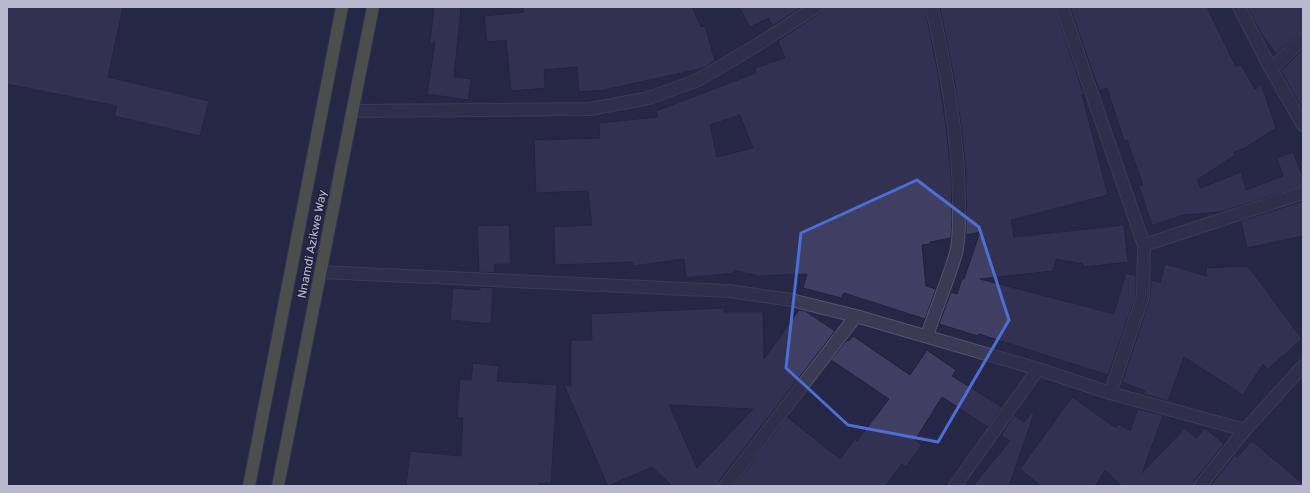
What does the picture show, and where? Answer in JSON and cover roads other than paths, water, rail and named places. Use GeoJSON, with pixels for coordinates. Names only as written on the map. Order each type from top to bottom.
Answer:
{"type":"FeatureCollection","features":[{"type":"Feature","properties":{"kind":"highway","name":"Nnamdi Azikwe Way"},"geometry":{"type":"LineString","coordinates":[[249,486],[342,7]]}},
{"type":"Feature","properties":{"kind":"highway","name":"Nnamdi Azikwe Way"},"geometry":{"type":"LineString","coordinates":[[278,486],[373,7]]}},
{"type":"Feature","properties":{"kind":"street"},"geometry":{"type":"LineString","coordinates":[[352,111],[590,109],[649,98],[698,80],[758,45],[816,7]]}},
{"type":"Feature","properties":{"kind":"street"},"geometry":{"type":"LineString","coordinates":[[927,336],[956,252],[959,214],[959,167],[954,126],[946,70],[932,7]]}},
{"type":"Feature","properties":{"kind":"street"},"geometry":{"type":"LineString","coordinates":[[1062,7],[1144,245],[1143,297],[1110,394]]}},
{"type":"Feature","properties":{"kind":"street"},"geometry":{"type":"LineString","coordinates":[[1239,7],[1271,69],[1303,125]]}},
{"type":"Feature","properties":{"kind":"street"},"geometry":{"type":"LineString","coordinates":[[1271,69],[1303,40]]}},
{"type":"Feature","properties":{"kind":"street"},"geometry":{"type":"LineString","coordinates":[[1144,245],[1303,193]]}},
{"type":"Feature","properties":{"kind":"street"},"geometry":{"type":"LineString","coordinates":[[321,272],[729,291],[790,300],[856,316],[927,336],[1038,369],[1110,394],[1245,430]]}},
{"type":"Feature","properties":{"kind":"street"},"geometry":{"type":"LineString","coordinates":[[725,486],[856,316]]}},
{"type":"Feature","properties":{"kind":"street"},"geometry":{"type":"LineString","coordinates":[[1200,486],[1245,430],[1303,366]]}},
{"type":"Feature","properties":{"kind":"street"},"geometry":{"type":"LineString","coordinates":[[955,486],[1038,369]]}}]}
